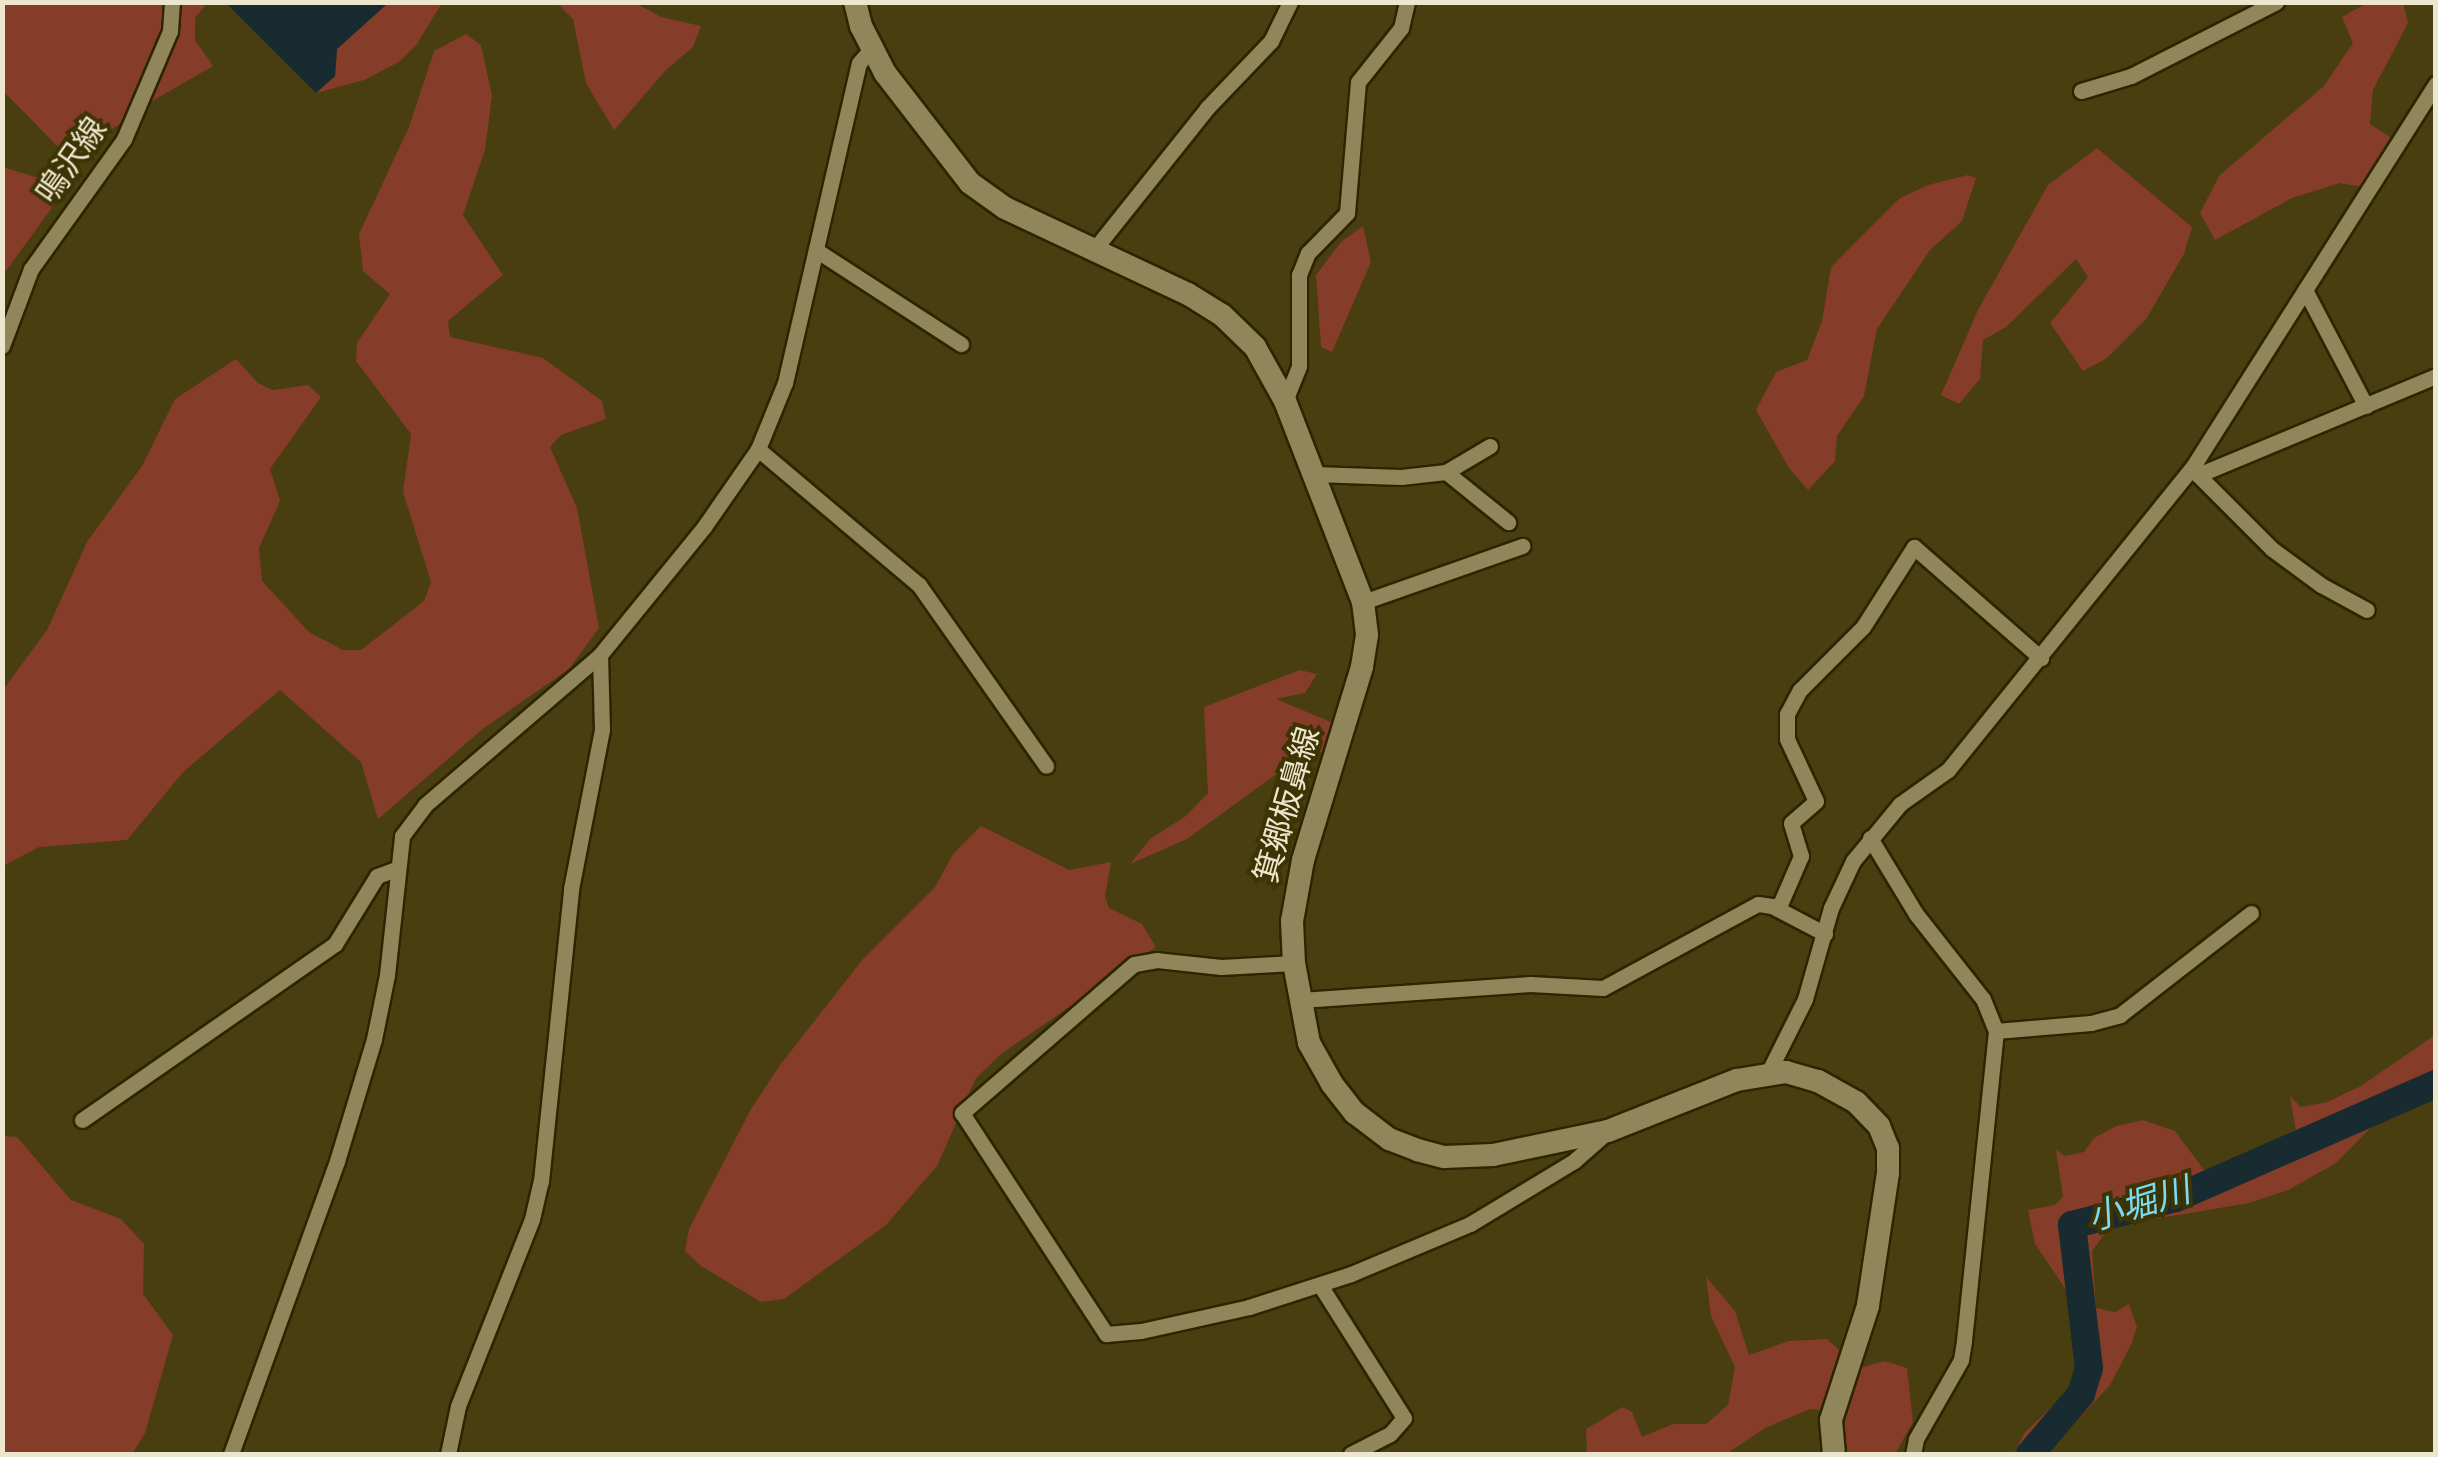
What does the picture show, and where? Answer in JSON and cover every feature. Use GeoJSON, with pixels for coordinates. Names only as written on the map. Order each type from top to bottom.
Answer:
{"type":"FeatureCollection","features":[{"type":"Feature","properties":{"kind":"main road","name":"箕郷板鼻線"},"geometry":{"type":"LineString","coordinates":[[855,2],[871,48],[938,147],[970,182],[1005,208],[1188,294],[1222,315],[1255,346],[1285,401],[1363,602],[1366,636],[1362,667],[1298,883],[1292,921],[1294,963],[1309,1043],[1332,1084],[1355,1113],[1402,1146],[1444,1156],[1471,1157],[1608,1131],[1737,1080],[1786,1072],[1818,1081],[1856,1102],[1879,1126],[1888,1148],[1888,1173],[1868,1306],[1831,1420],[1834,1454]]}},
{"type":"Feature","properties":{"kind":"street","name":"鳴沢線"},"geometry":{"type":"LineString","coordinates":[[2,346],[31,268],[124,138],[170,32],[172,2]]}},
{"type":"Feature","properties":{"kind":"street"},"geometry":{"type":"LineString","coordinates":[[1092,250],[1207,108],[1270,41],[1290,2]]}},
{"type":"Feature","properties":{"kind":"street"},"geometry":{"type":"LineString","coordinates":[[1285,401],[1299,366],[1299,275],[1308,254],[1347,213],[1358,82],[1401,28],[1407,2]]}},
{"type":"Feature","properties":{"kind":"street"},"geometry":{"type":"LineString","coordinates":[[2081,91],[2131,76],[2276,2]]}},
{"type":"Feature","properties":{"kind":"street"},"geometry":{"type":"LineString","coordinates":[[231,1454],[337,1160],[374,1039],[387,975],[402,836],[412,818],[600,655],[704,527],[758,449],[785,383],[859,63],[871,48]]}},
{"type":"Feature","properties":{"kind":"street"},"geometry":{"type":"LineString","coordinates":[[1768,1073],[1805,999],[1846,876],[1870,838],[1900,804],[1948,770],[2195,471],[2436,84]]}},
{"type":"Feature","properties":{"kind":"street"},"geometry":{"type":"LineString","coordinates":[[816,250],[961,344]]}},
{"type":"Feature","properties":{"kind":"street"},"geometry":{"type":"LineString","coordinates":[[2305,290],[2366,406]]}},
{"type":"Feature","properties":{"kind":"street"},"geometry":{"type":"LineString","coordinates":[[2195,471],[2436,376]]}},
{"type":"Feature","properties":{"kind":"street"},"geometry":{"type":"LineString","coordinates":[[1314,474],[1401,477],[1446,472],[1490,446]]}},
{"type":"Feature","properties":{"kind":"street"},"geometry":{"type":"LineString","coordinates":[[758,449],[918,585],[1046,766]]}},
{"type":"Feature","properties":{"kind":"street"},"geometry":{"type":"LineString","coordinates":[[2195,471],[2272,549],[2321,585],[2368,610]]}},
{"type":"Feature","properties":{"kind":"street"},"geometry":{"type":"LineString","coordinates":[[1446,472],[1508,522]]}},
{"type":"Feature","properties":{"kind":"street"},"geometry":{"type":"LineString","coordinates":[[1363,602],[1522,546]]}},
{"type":"Feature","properties":{"kind":"street"},"geometry":{"type":"LineString","coordinates":[[1778,909],[1801,856],[1791,823],[1816,801],[1787,739],[1787,714],[1800,690],[1863,627],[1914,548],[2041,658]]}},
{"type":"Feature","properties":{"kind":"street"},"geometry":{"type":"LineString","coordinates":[[448,1454],[458,1406],[532,1219],[541,1181],[572,889],[602,730],[600,655]]}},
{"type":"Feature","properties":{"kind":"street"},"geometry":{"type":"LineString","coordinates":[[1870,838],[1916,914],[1983,999],[1996,1031],[1961,1360],[1916,1439],[1913,1454]]}},
{"type":"Feature","properties":{"kind":"street"},"geometry":{"type":"LineString","coordinates":[[82,1120],[335,944],[376,876],[396,870]]}},
{"type":"Feature","properties":{"kind":"street"},"geometry":{"type":"LineString","coordinates":[[1301,1000],[1530,984],[1603,988],[1758,904],[1778,909],[1825,934]]}},
{"type":"Feature","properties":{"kind":"street"},"geometry":{"type":"LineString","coordinates":[[1996,1031],[2092,1023],[2120,1015],[2250,912]]}},
{"type":"Feature","properties":{"kind":"street"},"geometry":{"type":"LineString","coordinates":[[1294,963],[1221,967],[1157,960],[1134,964],[962,1113],[1106,1334],[1177,1324],[1320,1285],[1470,1224],[1574,1161],[1608,1131]]}},
{"type":"Feature","properties":{"kind":"street"},"geometry":{"type":"LineString","coordinates":[[1320,1285],[1404,1418],[1390,1434],[1352,1454]]}},
{"type":"Feature","properties":{"kind":"shaded area"},"geometry":{"type":"Polygon","coordinates":[[[2,3],[207,3],[195,18],[195,40],[213,66],[149,103],[98,139],[83,158],[72,161],[3,91],[2,3]]]}},
{"type":"Feature","properties":{"kind":"shaded area"},"geometry":{"type":"Polygon","coordinates":[[[388,3],[442,3],[417,44],[399,62],[364,80],[316,93],[335,76],[337,49],[388,3]]]}},
{"type":"Feature","properties":{"kind":"shaded area"},"geometry":{"type":"Polygon","coordinates":[[[557,3],[635,3],[661,17],[701,26],[693,47],[667,69],[614,130],[586,83],[573,19],[557,3]]]}},
{"type":"Feature","properties":{"kind":"shaded area"},"geometry":{"type":"Polygon","coordinates":[[[2367,3],[2403,3],[2408,23],[2373,90],[2370,124],[2393,139],[2362,187],[2340,183],[2292,198],[2215,240],[2200,213],[2219,176],[2324,86],[2353,43],[2342,17],[2367,3]]]}},
{"type":"Feature","properties":{"kind":"shaded area"},"geometry":{"type":"Polygon","coordinates":[[[466,34],[481,45],[492,96],[485,150],[463,215],[503,275],[448,321],[450,337],[543,358],[602,401],[606,419],[561,435],[550,447],[577,508],[599,628],[569,669],[484,728],[378,819],[361,762],[280,690],[184,771],[127,840],[39,847],[3,866],[3,690],[47,630],[87,542],[142,466],[175,399],[236,359],[258,383],[273,390],[308,385],[321,397],[270,469],[280,501],[259,548],[262,581],[309,632],[343,650],[361,650],[424,601],[431,582],[403,492],[411,434],[356,361],[357,343],[390,294],[363,271],[359,234],[409,127],[434,51],[466,34]]]}},
{"type":"Feature","properties":{"kind":"shaded area"},"geometry":{"type":"Polygon","coordinates":[[[2097,148],[2192,227],[2184,254],[2146,319],[2107,358],[2083,371],[2050,323],[2088,277],[2076,259],[2006,327],[1983,340],[1980,379],[1959,404],[1941,395],[1978,310],[2048,185],[2097,148]]]}},
{"type":"Feature","properties":{"kind":"shaded area"},"geometry":{"type":"Polygon","coordinates":[[[2,167],[67,187],[3,275],[2,167]]]}},
{"type":"Feature","properties":{"kind":"shaded area"},"geometry":{"type":"Polygon","coordinates":[[[1968,175],[1976,178],[1962,221],[1930,250],[1877,329],[1864,396],[1837,436],[1835,461],[1808,490],[1789,468],[1756,410],[1776,372],[1807,360],[1822,321],[1831,267],[1900,198],[1928,185],[1968,175]]]}},
{"type":"Feature","properties":{"kind":"shaded area"},"geometry":{"type":"Polygon","coordinates":[[[1363,226],[1371,262],[1332,352],[1321,347],[1316,275],[1341,242],[1363,226]]]}},
{"type":"Feature","properties":{"kind":"shaded area"},"geometry":{"type":"Polygon","coordinates":[[[1300,670],[1317,674],[1305,693],[1276,699],[1336,724],[1333,747],[1282,770],[1187,839],[1130,864],[1150,839],[1186,816],[1208,793],[1204,707],[1300,670]]]}},
{"type":"Feature","properties":{"kind":"shaded area"},"geometry":{"type":"Polygon","coordinates":[[[981,826],[1069,870],[1111,862],[1105,896],[1109,908],[1142,924],[1156,947],[1001,1054],[976,1078],[937,1166],[886,1225],[784,1299],[761,1302],[701,1266],[685,1251],[689,1229],[751,1109],[780,1065],[863,959],[935,887],[953,854],[981,826]]]}},
{"type":"Feature","properties":{"kind":"shaded area"},"geometry":{"type":"Polygon","coordinates":[[[2435,1035],[2435,1079],[2396,1102],[2336,1163],[2288,1190],[2249,1203],[2131,1223],[2107,1231],[2092,1251],[2096,1308],[2115,1312],[2129,1304],[2137,1327],[2131,1345],[2110,1385],[2046,1454],[2014,1454],[2025,1432],[2067,1393],[2081,1369],[2071,1297],[2035,1244],[2028,1210],[2055,1205],[2063,1197],[2056,1150],[2065,1156],[2084,1152],[2094,1138],[2116,1126],[2143,1120],[2175,1131],[2204,1170],[2298,1144],[2290,1096],[2301,1107],[2327,1102],[2361,1086],[2435,1035]]]}},
{"type":"Feature","properties":{"kind":"shaded area"},"geometry":{"type":"Polygon","coordinates":[[[3,1136],[17,1137],[71,1200],[121,1219],[144,1244],[143,1294],[173,1335],[145,1433],[132,1454],[3,1454],[3,1136]]]}},
{"type":"Feature","properties":{"kind":"shaded area"},"geometry":{"type":"Polygon","coordinates":[[[1706,1277],[1735,1311],[1749,1355],[1789,1341],[1827,1339],[1859,1368],[1885,1361],[1907,1368],[1913,1422],[1895,1454],[1847,1454],[1842,1412],[1810,1409],[1765,1428],[1726,1454],[1587,1454],[1586,1429],[1623,1407],[1632,1412],[1642,1437],[1673,1424],[1706,1424],[1728,1405],[1735,1367],[1711,1316],[1706,1277]]]}},
{"type":"Feature","properties":{"kind":"water"},"geometry":{"type":"Polygon","coordinates":[[[226,3],[388,3],[337,49],[335,76],[316,93],[226,3]]]}},
{"type":"Feature","properties":{"kind":"waterway","name":"小堀川"},"geometry":{"type":"LineString","coordinates":[[2030,1454],[2081,1394],[2089,1368],[2072,1225],[2176,1198],[2436,1084]]}}]}
